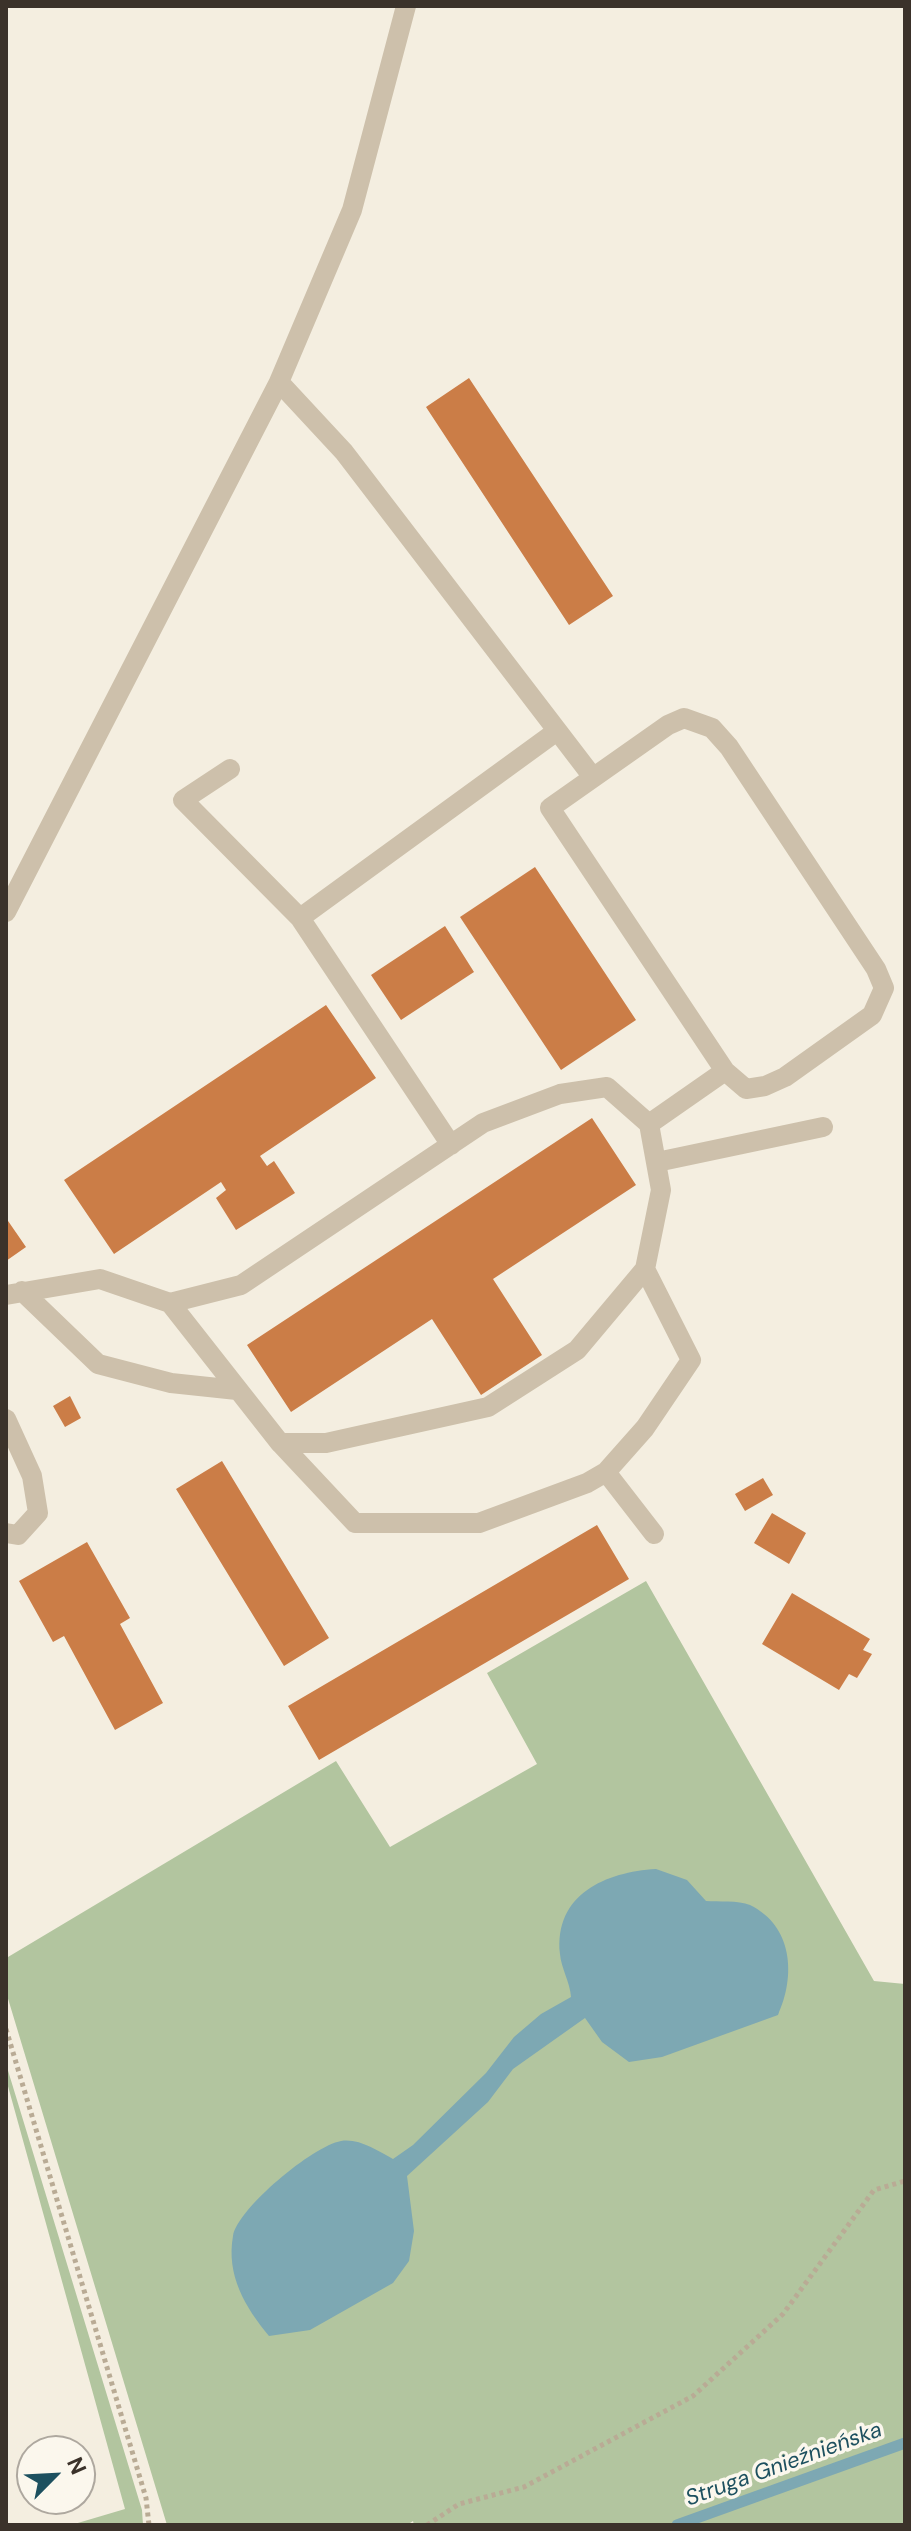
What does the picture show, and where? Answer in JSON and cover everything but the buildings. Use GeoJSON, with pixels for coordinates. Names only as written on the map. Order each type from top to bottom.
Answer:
{"type":"FeatureCollection","features":[{"type":"Feature","properties":{"kind":"lane"},"geometry":{"type":"LineString","coordinates":[[6,912],[279,382],[352,210],[406,6]]}},
{"type":"Feature","properties":{"kind":"lane"},"geometry":{"type":"LineString","coordinates":[[279,382],[344,452],[592,776]]}},
{"type":"Feature","properties":{"kind":"lane"},"geometry":{"type":"LineString","coordinates":[[684,718],[712,728],[729,747],[876,969],[884,988],[872,1015],[785,1077],[765,1086],[746,1089],[725,1071],[550,808],[592,776],[668,725],[684,718]]}},
{"type":"Feature","properties":{"kind":"lane"},"geometry":{"type":"LineString","coordinates":[[300,918],[557,731]]}},
{"type":"Feature","properties":{"kind":"lane"},"geometry":{"type":"LineString","coordinates":[[230,769],[183,800],[300,918],[451,1145]]}},
{"type":"Feature","properties":{"kind":"lane"},"geometry":{"type":"LineString","coordinates":[[649,1124],[725,1071]]}},
{"type":"Feature","properties":{"kind":"lane"},"geometry":{"type":"LineString","coordinates":[[14,1293],[100,1279],[170,1303],[241,1285],[483,1123],[560,1094],[607,1087],[649,1124],[661,1190],[645,1269],[577,1350],[488,1407],[326,1443],[280,1443]]}},
{"type":"Feature","properties":{"kind":"lane"},"geometry":{"type":"LineString","coordinates":[[657,1162],[823,1127]]}},
{"type":"Feature","properties":{"kind":"lane"},"geometry":{"type":"LineString","coordinates":[[170,1303],[280,1443],[355,1523],[479,1523],[606,1472],[645,1428],[691,1360],[645,1269]]}},
{"type":"Feature","properties":{"kind":"lane"},"geometry":{"type":"LineString","coordinates":[[14,1293],[98,1364],[171,1383],[237,1390]]}},
{"type":"Feature","properties":{"kind":"lane"},"geometry":{"type":"LineString","coordinates":[[6,1419],[32,1476],[38,1513],[18,1535],[6,1533]]}},
{"type":"Feature","properties":{"kind":"lane"},"geometry":{"type":"LineString","coordinates":[[606,1472],[654,1534]]}},
{"type":"Feature","properties":{"kind":"path"},"geometry":{"type":"LineString","coordinates":[[6,2029],[146,2498],[149,2525]]}},
{"type":"Feature","properties":{"kind":"path"},"geometry":{"type":"LineString","coordinates":[[427,2525],[459,2504],[524,2487],[693,2396],[783,2314],[874,2190],[905,2181]]}},
{"type":"Feature","properties":{"kind":"green space"},"geometry":{"type":"Polygon","coordinates":[[[646,1581],[874,1981],[905,1984],[905,2525],[414,2525],[413,2521],[407,2525],[167,2525],[6,1992],[6,1953],[8,1957],[336,1761],[390,1847],[537,1764],[487,1673],[646,1581]]]}},
{"type":"Feature","properties":{"kind":"green space"},"geometry":{"type":"Polygon","coordinates":[[[6,2064],[142,2510],[143,2525],[71,2525],[125,2509],[6,2079],[6,2064]]]}},
{"type":"Feature","properties":{"kind":"water"},"geometry":{"type":"Polygon","coordinates":[[[656,1869],[687,1880],[706,1901],[750,1905],[775,1926],[783,1939],[788,1969],[784,2000],[778,2015],[662,2057],[629,2062],[602,2042],[585,2018],[513,2069],[488,2102],[407,2176],[414,2231],[409,2261],[393,2283],[310,2330],[269,2336],[245,2302],[232,2264],[233,2236],[248,2210],[278,2180],[329,2145],[355,2141],[393,2159],[413,2145],[486,2073],[514,2037],[541,2014],[571,1997],[560,1954],[560,1933],[565,1916],[575,1902],[602,1881],[656,1869]]]}},
{"type":"Feature","properties":{"kind":"waterway","name":"Struga Gnieźnieńska"},"geometry":{"type":"LineString","coordinates":[[677,2525],[905,2443]]}}]}
